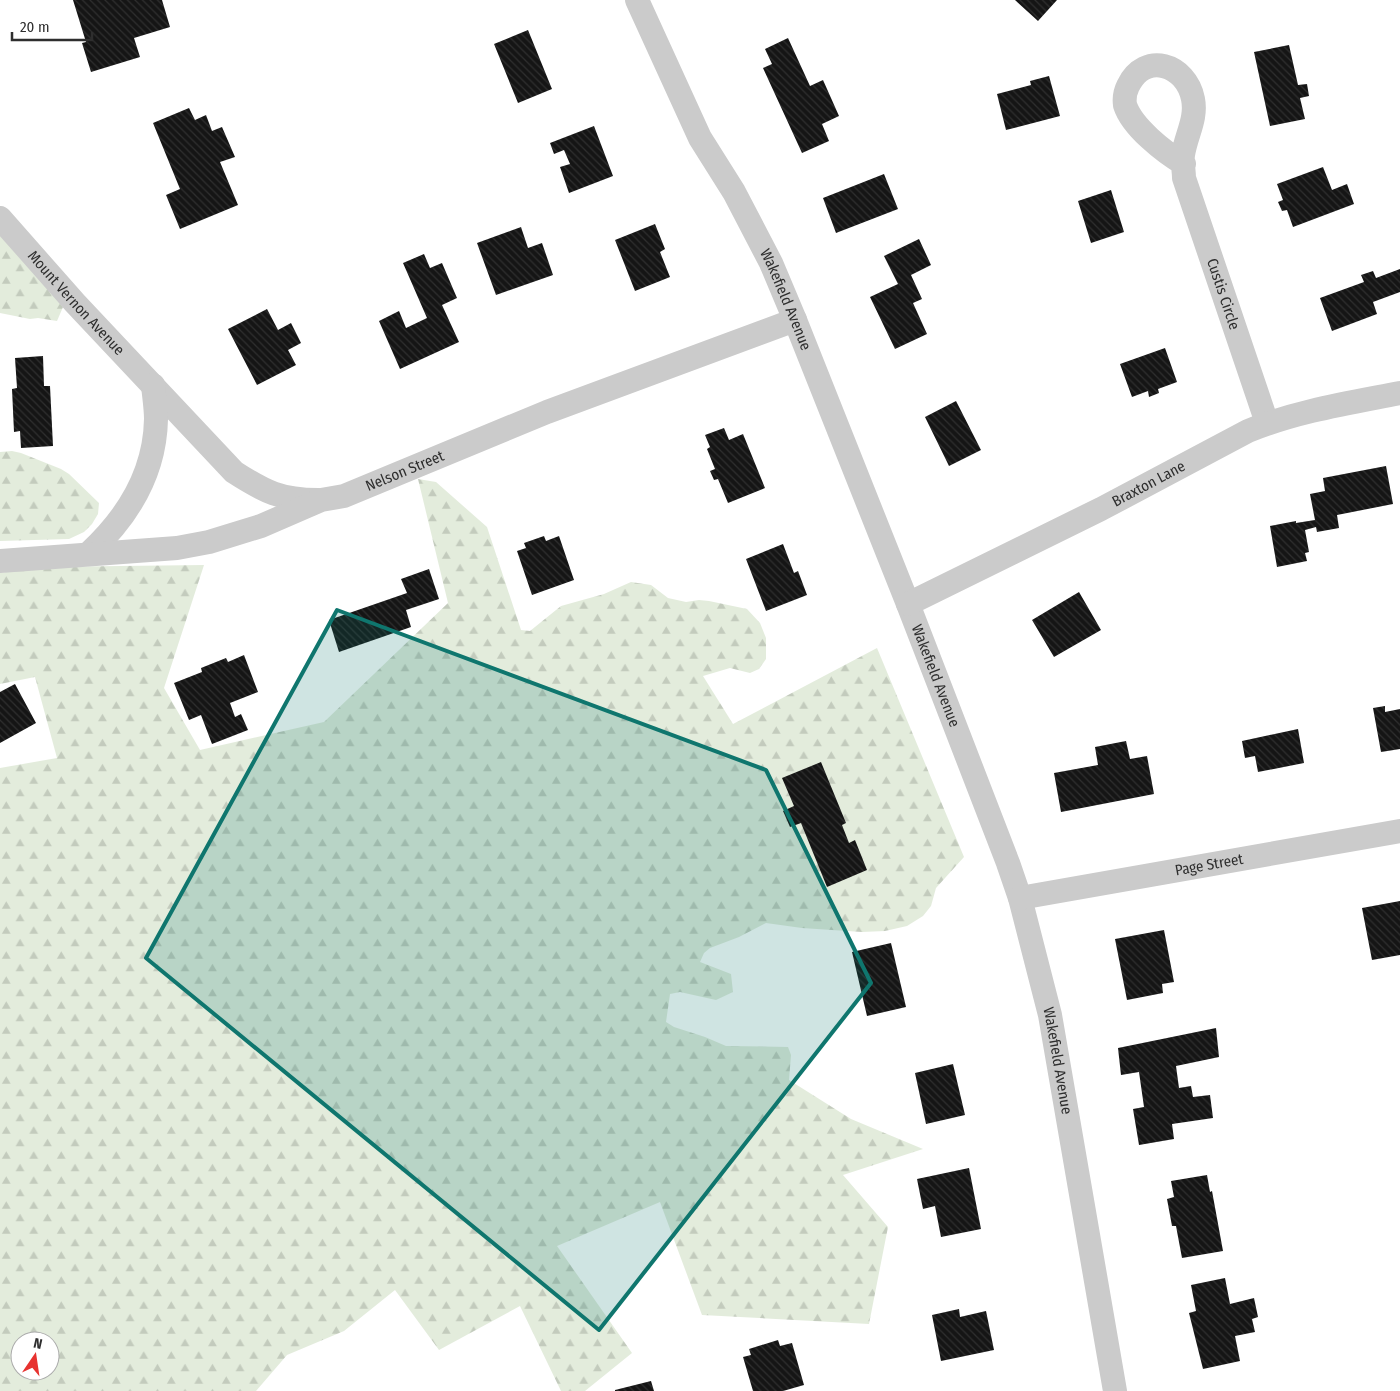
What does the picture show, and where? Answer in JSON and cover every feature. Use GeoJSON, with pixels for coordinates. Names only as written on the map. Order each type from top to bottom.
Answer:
{"type":"FeatureCollection","features":[{"type":"Feature","properties":{"kind":"street","name":"Wakefield Avenue"},"geometry":{"type":"LineString","coordinates":[[637,0],[700,138],[734,192],[771,263],[908,604],[1008,863],[1020,898],[1050,1015],[1115,1391]]}},
{"type":"Feature","properties":{"kind":"street","name":"Custis Circle"},"geometry":{"type":"LineString","coordinates":[[1184,164],[1184,178],[1267,423]]}},
{"type":"Feature","properties":{"kind":"street","name":"Mount Vernon Avenue"},"geometry":{"type":"LineString","coordinates":[[0,218],[74,303],[234,472],[257,487],[278,496],[298,500],[321,500]]}},
{"type":"Feature","properties":{"kind":"street","name":"Nelson Street"},"geometry":{"type":"LineString","coordinates":[[0,560],[177,548],[209,542],[261,526],[321,500],[344,496],[547,412],[795,320]]}},
{"type":"Feature","properties":{"kind":"street"},"geometry":{"type":"LineString","coordinates":[[89,553],[108,536],[129,508],[145,478],[154,445],[153,385]]}},
{"type":"Feature","properties":{"kind":"street","name":"Braxton Lane"},"geometry":{"type":"LineString","coordinates":[[908,604],[1101,510],[1248,430],[1303,412],[1400,394]]}},
{"type":"Feature","properties":{"kind":"street","name":"Page Street"},"geometry":{"type":"LineString","coordinates":[[1020,898],[1400,831]]}},
{"type":"Feature","properties":{"kind":"highlighted area"},"geometry":{"type":"Polygon","coordinates":[[[337,610],[766,770],[871,983],[599,1330],[146,958],[337,610]]]}},
{"type":"Feature","properties":{"kind":"green space"},"geometry":{"type":"Polygon","coordinates":[[[0,230],[63,307],[57,321],[38,318],[30,319],[0,313],[0,230]]]}},
{"type":"Feature","properties":{"kind":"green space"},"geometry":{"type":"Polygon","coordinates":[[[12,451],[61,469],[69,474],[99,503],[98,514],[84,532],[69,539],[0,541],[0,452],[12,451]]]}},
{"type":"Feature","properties":{"kind":"green space"},"geometry":{"type":"Polygon","coordinates":[[[418,479],[436,482],[487,527],[521,630],[530,631],[561,606],[604,594],[631,582],[651,585],[668,598],[686,602],[709,601],[747,609],[760,623],[766,638],[766,659],[759,669],[750,673],[730,668],[703,676],[733,724],[877,648],[964,857],[936,888],[931,906],[923,916],[907,926],[885,931],[862,932],[802,928],[766,923],[739,937],[710,948],[704,953],[700,962],[731,974],[733,992],[716,1000],[680,992],[670,994],[666,1022],[674,1027],[726,1046],[788,1047],[791,1055],[789,1080],[851,1119],[923,1149],[843,1175],[888,1227],[869,1324],[702,1315],[660,1202],[557,1246],[632,1353],[585,1391],[561,1391],[520,1306],[439,1350],[395,1290],[344,1331],[287,1355],[256,1391],[0,1391],[0,768],[57,758],[35,677],[0,684],[0,573],[37,567],[204,565],[164,688],[200,750],[324,722],[448,603],[418,479]]]}},
{"type":"Feature","properties":{"kind":"building"},"geometry":{"type":"Polygon","coordinates":[[[73,0],[162,0],[170,27],[134,38],[140,57],[91,72],[82,43],[86,42],[73,0]]]}},
{"type":"Feature","properties":{"kind":"building"},"geometry":{"type":"Polygon","coordinates":[[[1015,0],[1057,0],[1038,21],[1015,0]]]}},
{"type":"Feature","properties":{"kind":"building"},"geometry":{"type":"Polygon","coordinates":[[[528,30],[552,89],[518,103],[494,44],[528,30]]]}},
{"type":"Feature","properties":{"kind":"building"},"geometry":{"type":"Polygon","coordinates":[[[788,38],[810,86],[823,80],[839,116],[822,124],[829,141],[802,153],[763,68],[772,64],[765,49],[788,38]]]}},
{"type":"Feature","properties":{"kind":"building"},"geometry":{"type":"Polygon","coordinates":[[[1289,45],[1298,85],[1307,84],[1309,96],[1300,98],[1305,119],[1270,126],[1254,52],[1289,45]]]}},
{"type":"Feature","properties":{"kind":"building"},"geometry":{"type":"Polygon","coordinates":[[[1049,76],[1060,116],[1006,130],[997,94],[1031,85],[1030,81],[1049,76]]]}},
{"type":"Feature","properties":{"kind":"building"},"geometry":{"type":"Polygon","coordinates":[[[189,108],[195,120],[206,115],[212,131],[222,127],[235,157],[220,162],[238,205],[180,229],[166,195],[180,189],[153,123],[189,108]]]}},
{"type":"Feature","properties":{"kind":"building"},"geometry":{"type":"Polygon","coordinates":[[[594,126],[613,176],[569,193],[560,167],[570,164],[564,150],[554,154],[550,143],[594,126]]]}},
{"type":"Feature","properties":{"kind":"building"},"geometry":{"type":"Polygon","coordinates":[[[1323,167],[1332,190],[1347,184],[1354,204],[1293,227],[1287,210],[1282,211],[1278,202],[1283,200],[1277,184],[1323,167]]]}},
{"type":"Feature","properties":{"kind":"building"},"geometry":{"type":"Polygon","coordinates":[[[884,174],[898,209],[836,233],[823,198],[884,174]]]}},
{"type":"Feature","properties":{"kind":"building"},"geometry":{"type":"Polygon","coordinates":[[[1111,190],[1124,232],[1091,243],[1078,201],[1111,190]]]}},
{"type":"Feature","properties":{"kind":"building"},"geometry":{"type":"Polygon","coordinates":[[[655,224],[665,249],[660,252],[670,277],[635,291],[615,240],[655,224]]]}},
{"type":"Feature","properties":{"kind":"building"},"geometry":{"type":"Polygon","coordinates":[[[521,227],[528,248],[542,243],[553,275],[496,295],[477,243],[521,227]]]}},
{"type":"Feature","properties":{"kind":"building"},"geometry":{"type":"Polygon","coordinates":[[[919,239],[931,265],[911,275],[922,299],[913,303],[927,334],[895,349],[870,297],[898,284],[884,256],[919,239]]]}},
{"type":"Feature","properties":{"kind":"building"},"geometry":{"type":"Polygon","coordinates":[[[424,254],[430,268],[442,263],[457,298],[442,305],[459,342],[400,369],[379,321],[399,311],[406,328],[427,318],[403,263],[424,254]]]}},
{"type":"Feature","properties":{"kind":"building"},"geometry":{"type":"Polygon","coordinates":[[[1400,269],[1400,292],[1373,302],[1377,314],[1332,331],[1320,298],[1364,282],[1361,275],[1373,271],[1376,278],[1400,269]]]}},
{"type":"Feature","properties":{"kind":"building"},"geometry":{"type":"Polygon","coordinates":[[[267,309],[278,330],[291,323],[301,343],[288,350],[296,365],[257,385],[228,329],[267,309]]]}},
{"type":"Feature","properties":{"kind":"building"},"geometry":{"type":"Polygon","coordinates":[[[1165,348],[1177,382],[1158,389],[1159,393],[1149,397],[1148,391],[1132,397],[1120,364],[1165,348]]]}},
{"type":"Feature","properties":{"kind":"building"},"geometry":{"type":"Polygon","coordinates":[[[43,356],[44,386],[50,386],[53,446],[21,448],[20,431],[14,432],[12,389],[17,388],[15,358],[43,356]]]}},
{"type":"Feature","properties":{"kind":"building"},"geometry":{"type":"Polygon","coordinates":[[[956,401],[981,450],[949,466],[925,417],[956,401]]]}},
{"type":"Feature","properties":{"kind":"building"},"geometry":{"type":"Polygon","coordinates":[[[724,428],[729,440],[743,434],[765,488],[728,503],[718,479],[714,480],[710,471],[715,469],[707,449],[710,447],[705,435],[724,428]]]}},
{"type":"Feature","properties":{"kind":"building"},"geometry":{"type":"Polygon","coordinates":[[[1386,466],[1393,504],[1337,515],[1339,528],[1317,532],[1316,527],[1305,530],[1309,552],[1305,553],[1307,561],[1277,567],[1270,526],[1296,521],[1296,523],[1315,520],[1310,494],[1325,491],[1323,478],[1386,466]]]}},
{"type":"Feature","properties":{"kind":"building"},"geometry":{"type":"Polygon","coordinates":[[[544,536],[546,541],[559,536],[574,580],[532,595],[517,551],[526,548],[524,543],[544,536]]]}},
{"type":"Feature","properties":{"kind":"building"},"geometry":{"type":"Polygon","coordinates":[[[783,544],[794,573],[798,571],[807,595],[766,611],[746,559],[783,544]]]}},
{"type":"Feature","properties":{"kind":"building"},"geometry":{"type":"Polygon","coordinates":[[[429,569],[439,599],[406,610],[411,627],[339,652],[329,620],[407,593],[401,579],[429,569]]]}},
{"type":"Feature","properties":{"kind":"building"},"geometry":{"type":"Polygon","coordinates":[[[1079,592],[1101,630],[1054,657],[1032,620],[1079,592]]]}},
{"type":"Feature","properties":{"kind":"building"},"geometry":{"type":"Polygon","coordinates":[[[244,655],[258,692],[230,703],[235,717],[241,714],[248,730],[212,744],[201,715],[189,720],[174,683],[202,672],[201,668],[226,658],[228,662],[244,655]]]}},
{"type":"Feature","properties":{"kind":"building"},"geometry":{"type":"Polygon","coordinates":[[[15,684],[36,723],[0,743],[0,692],[15,684]]]}},
{"type":"Feature","properties":{"kind":"building"},"geometry":{"type":"Polygon","coordinates":[[[1385,706],[1385,712],[1400,709],[1400,749],[1381,752],[1373,708],[1385,706]]]}},
{"type":"Feature","properties":{"kind":"building"},"geometry":{"type":"Polygon","coordinates":[[[1298,729],[1304,763],[1258,772],[1255,756],[1245,758],[1242,741],[1298,729]]]}},
{"type":"Feature","properties":{"kind":"building"},"geometry":{"type":"Polygon","coordinates":[[[1126,741],[1130,759],[1147,756],[1154,794],[1061,812],[1054,773],[1098,765],[1095,747],[1126,741]]]}},
{"type":"Feature","properties":{"kind":"building"},"geometry":{"type":"Polygon","coordinates":[[[821,762],[846,823],[842,825],[849,843],[855,840],[867,870],[827,887],[801,823],[790,827],[783,811],[794,806],[782,778],[821,762]]]}},
{"type":"Feature","properties":{"kind":"building"},"geometry":{"type":"Polygon","coordinates":[[[1400,901],[1400,955],[1372,960],[1362,908],[1400,901]]]}},
{"type":"Feature","properties":{"kind":"building"},"geometry":{"type":"Polygon","coordinates":[[[1164,930],[1174,982],[1162,984],[1163,993],[1127,1000],[1115,939],[1164,930]]]}},
{"type":"Feature","properties":{"kind":"building"},"geometry":{"type":"Polygon","coordinates":[[[891,943],[906,1007],[867,1016],[852,952],[891,943]]]}},
{"type":"Feature","properties":{"kind":"building"},"geometry":{"type":"Polygon","coordinates":[[[1216,1028],[1219,1057],[1176,1066],[1179,1088],[1191,1086],[1193,1097],[1210,1095],[1213,1118],[1172,1124],[1174,1139],[1139,1145],[1133,1109],[1144,1107],[1139,1072],[1121,1075],[1118,1048],[1216,1028]]]}},
{"type":"Feature","properties":{"kind":"building"},"geometry":{"type":"Polygon","coordinates":[[[953,1064],[965,1115],[926,1124],[915,1073],[953,1064]]]}},
{"type":"Feature","properties":{"kind":"building"},"geometry":{"type":"Polygon","coordinates":[[[969,1168],[981,1229],[941,1237],[935,1206],[923,1209],[917,1179],[969,1168]]]}},
{"type":"Feature","properties":{"kind":"building"},"geometry":{"type":"Polygon","coordinates":[[[1207,1175],[1210,1192],[1212,1191],[1223,1251],[1182,1258],[1176,1226],[1172,1226],[1167,1199],[1174,1197],[1171,1181],[1207,1175]]]}},
{"type":"Feature","properties":{"kind":"building"},"geometry":{"type":"Polygon","coordinates":[[[1225,1278],[1230,1304],[1254,1298],[1258,1317],[1252,1319],[1255,1332],[1235,1336],[1240,1361],[1203,1369],[1189,1313],[1196,1311],[1191,1285],[1225,1278]]]}},
{"type":"Feature","properties":{"kind":"building"},"geometry":{"type":"Polygon","coordinates":[[[959,1309],[960,1317],[986,1311],[994,1350],[941,1361],[932,1315],[959,1309]]]}},
{"type":"Feature","properties":{"kind":"building"},"geometry":{"type":"Polygon","coordinates":[[[778,1340],[780,1346],[792,1343],[804,1385],[783,1391],[753,1391],[743,1357],[751,1355],[749,1349],[778,1340]]]}},
{"type":"Feature","properties":{"kind":"building"},"geometry":{"type":"Polygon","coordinates":[[[651,1381],[654,1391],[615,1391],[615,1390],[651,1381]]]}}]}
